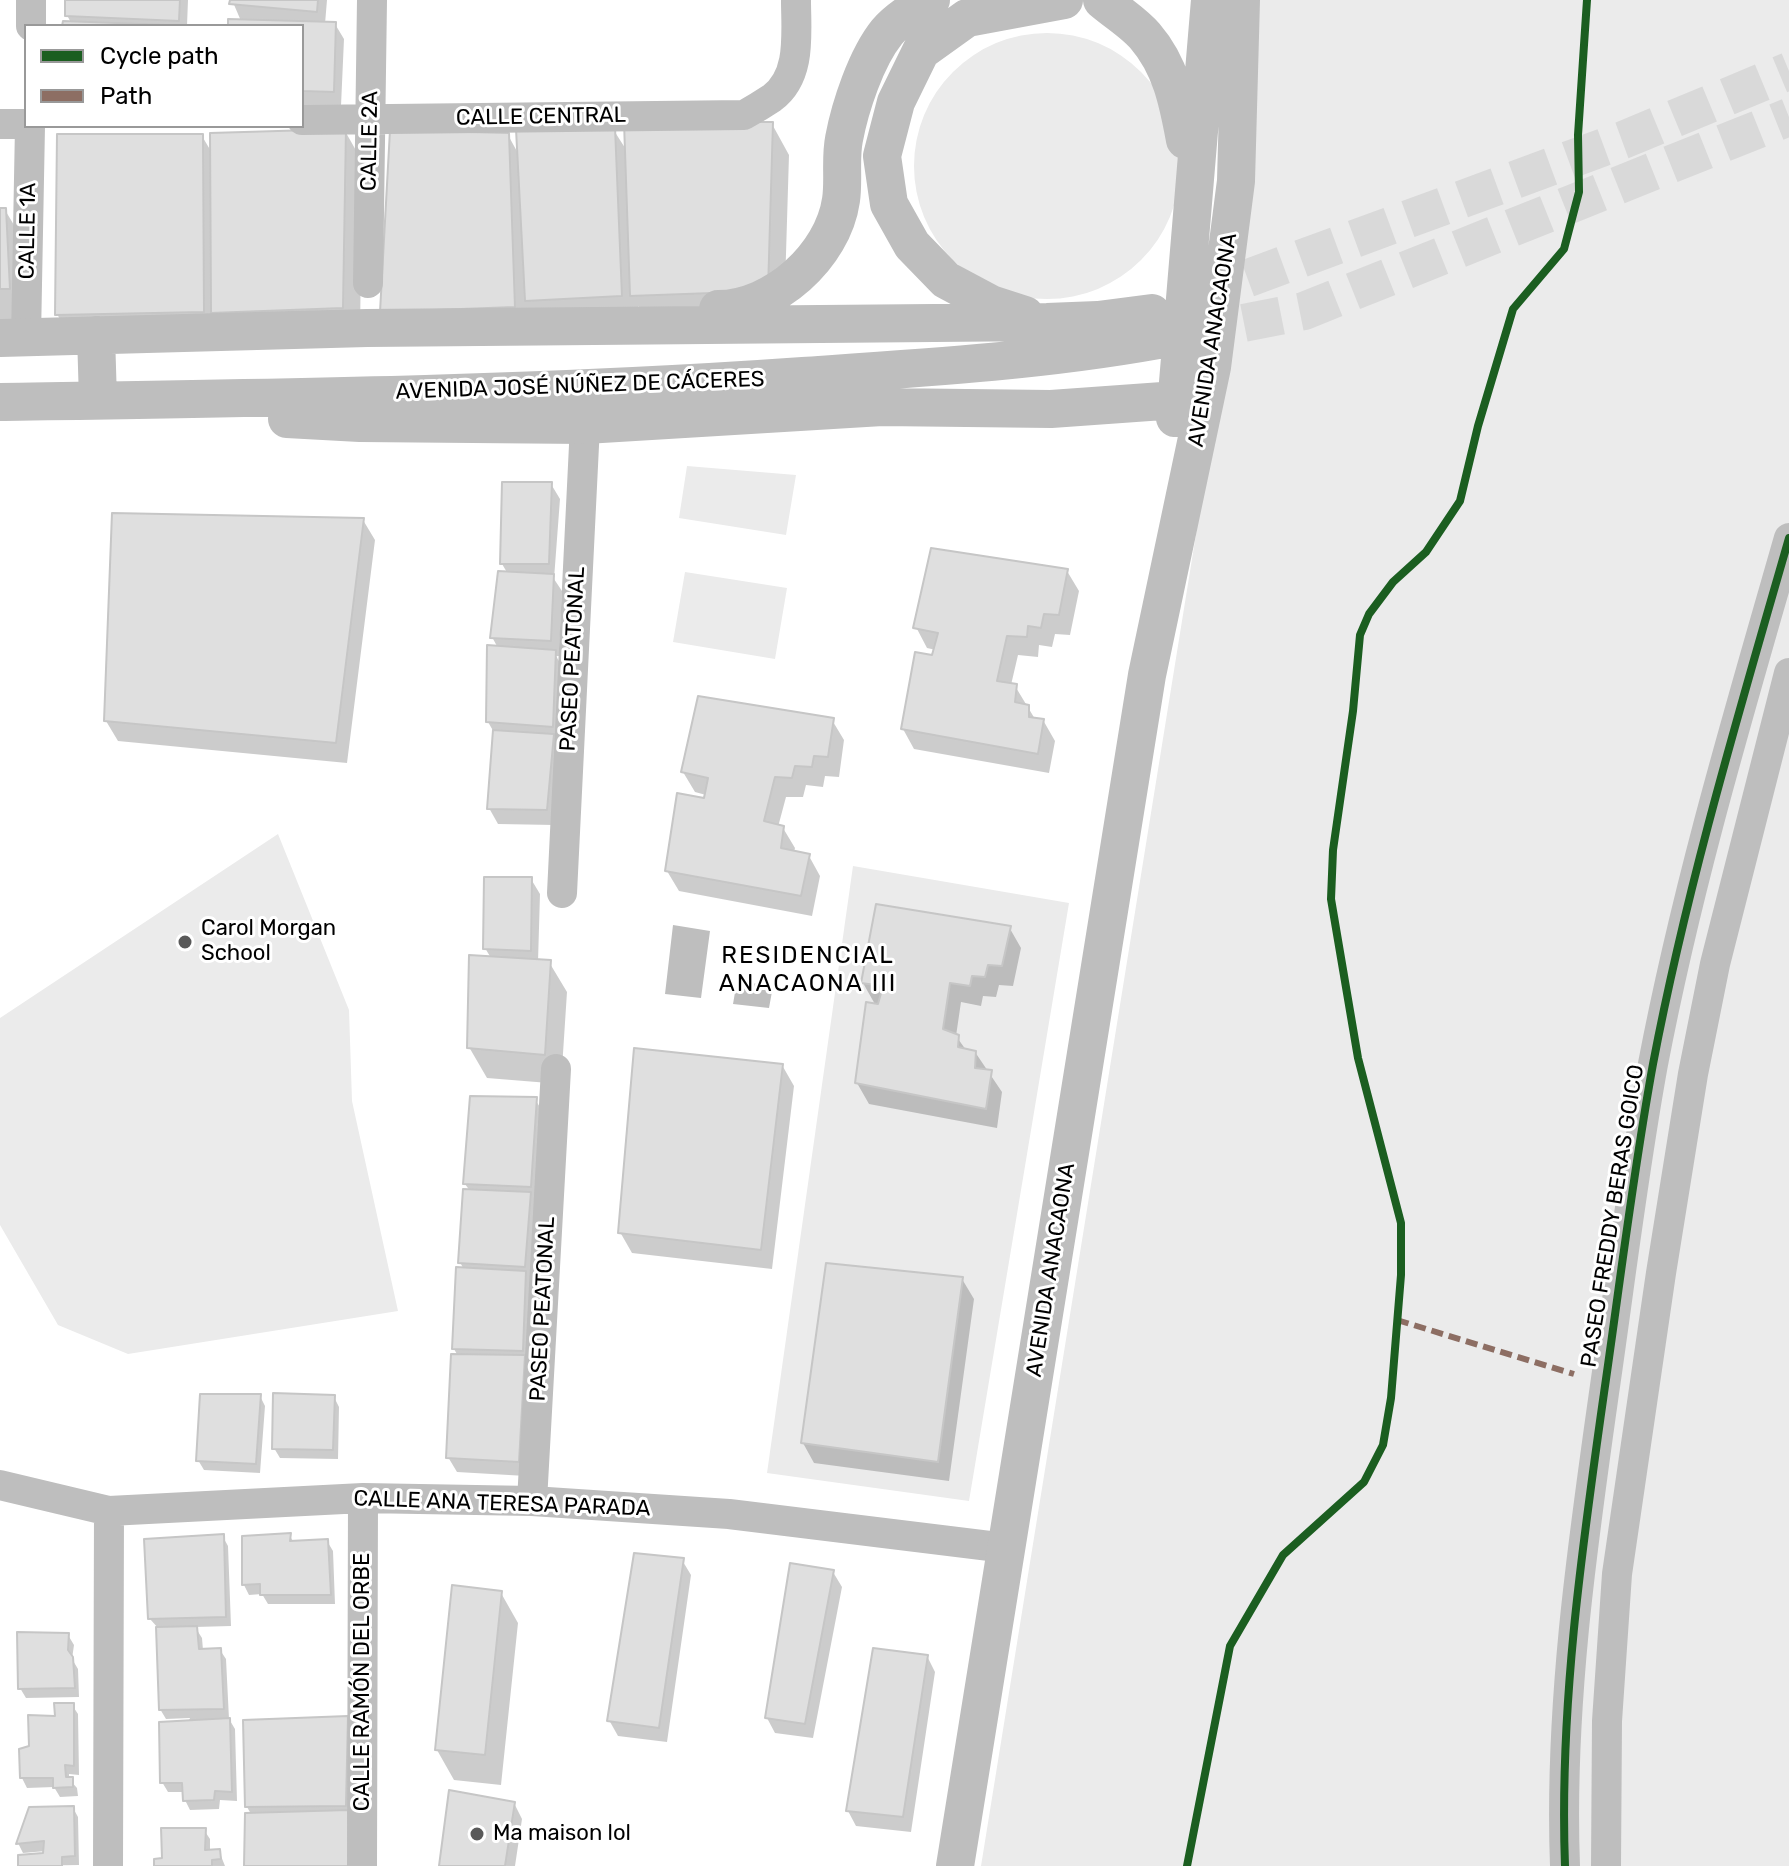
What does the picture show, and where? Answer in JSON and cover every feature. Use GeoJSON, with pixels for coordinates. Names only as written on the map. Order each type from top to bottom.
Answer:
{"type":"FeatureCollection","features":[{"type":"Feature","properties":{"kind":"main road"},"geometry":{"type":"LineString","coordinates":[[537,328],[635,309],[735,309],[764,301],[787,286],[811,260],[832,230],[841,202],[844,140],[867,66],[887,31],[931,0]]}},
{"type":"Feature","properties":{"kind":"main road"},"geometry":{"type":"LineString","coordinates":[[1064,0],[967,18],[921,51],[896,102],[882,156],[889,204],[912,245],[946,280],[991,304],[1047,322],[1182,351]]}},
{"type":"Feature","properties":{"kind":"main road"},"geometry":{"type":"LineString","coordinates":[[1102,0],[1144,35],[1163,62],[1176,92],[1194,184]]}},
{"type":"Feature","properties":{"kind":"main road","name":"AVENIDA ANACAONA"},"geometry":{"type":"LineString","coordinates":[[955,1866],[1147,675],[1182,351],[1210,0]]}},
{"type":"Feature","properties":{"kind":"main road","name":"AVENIDA ANACAONA"},"geometry":{"type":"LineString","coordinates":[[1147,675],[1182,351],[1228,254],[1236,181],[1241,0]]}},
{"type":"Feature","properties":{"kind":"main road"},"geometry":{"type":"LineString","coordinates":[[13,337],[367,328],[1047,322]]}},
{"type":"Feature","properties":{"kind":"main road"},"geometry":{"type":"LineString","coordinates":[[96,335],[104,400],[210,415],[360,423],[585,425],[882,407],[1051,409],[1177,400]]}},
{"type":"Feature","properties":{"kind":"main road","name":"AVENIDA JOSÉ NÚÑEZ DE CÁCERES"},"geometry":{"type":"LineString","coordinates":[[0,402],[484,392],[701,383],[1101,350],[1182,351]]}},
{"type":"Feature","properties":{"kind":"street"},"geometry":{"type":"LineString","coordinates":[[31,0],[31,24]]}},
{"type":"Feature","properties":{"kind":"street","name":"CALLE 2A"},"geometry":{"type":"LineString","coordinates":[[368,283],[372,0]]}},
{"type":"Feature","properties":{"kind":"street","name":"CALLE CENTRAL"},"geometry":{"type":"LineString","coordinates":[[304,120],[744,115],[775,96],[789,77],[796,50],[796,0]]}},
{"type":"Feature","properties":{"kind":"street"},"geometry":{"type":"LineString","coordinates":[[0,124],[24,125]]}},
{"type":"Feature","properties":{"kind":"street","name":"CALLE 1A"},"geometry":{"type":"LineString","coordinates":[[13,337],[28,128]]}},
{"type":"Feature","properties":{"kind":"street","name":"PASEO PEATONAL"},"geometry":{"type":"LineString","coordinates":[[562,893],[585,425]]}},
{"type":"Feature","properties":{"kind":"street","name":"PASEO FREDDY BERAS GOICO"},"geometry":{"type":"LineString","coordinates":[[1565,1866],[1569,1702],[1587,1511],[1653,1064],[1685,920],[1735,727],[1789,538]]}},
{"type":"Feature","properties":{"kind":"street"},"geometry":{"type":"LineString","coordinates":[[1606,1866],[1607,1721],[1617,1574],[1661,1273],[1693,1074],[1715,964],[1789,673]]}},
{"type":"Feature","properties":{"kind":"street","name":"PASEO PEATONAL"},"geometry":{"type":"LineString","coordinates":[[532,1501],[556,1069]]}},
{"type":"Feature","properties":{"kind":"street","name":"CALLE ANA TERESA PARADA"},"geometry":{"type":"LineString","coordinates":[[0,1485],[109,1511],[363,1498],[532,1501],[729,1514],[1006,1548]]}},
{"type":"Feature","properties":{"kind":"street","name":"CALLE RAMÓN DEL ORBE"},"geometry":{"type":"LineString","coordinates":[[362,1866],[363,1498]]}},
{"type":"Feature","properties":{"kind":"street"},"geometry":{"type":"LineString","coordinates":[[108,1866],[109,1511]]}},
{"type":"Feature","properties":{"kind":"shaded area"},"geometry":{"type":"Polygon","coordinates":[[[1253,0],[1789,0],[1789,1866],[981,1866],[1243,243],[1253,0]]]}},
{"type":"Feature","properties":{"kind":"shaded area"},"geometry":{"type":"Polygon","coordinates":[[[1047,33],[1098,43],[1141,72],[1170,115],[1180,166],[1170,217],[1141,260],[1098,289],[1047,299],[996,289],[953,260],[924,217],[914,166],[924,115],[953,72],[996,43],[1047,33]]]}},
{"type":"Feature","properties":{"kind":"shaded area"},"geometry":{"type":"Polygon","coordinates":[[[687,466],[796,475],[786,535],[679,518],[687,466]]]}},
{"type":"Feature","properties":{"kind":"shaded area"},"geometry":{"type":"Polygon","coordinates":[[[685,572],[787,588],[775,659],[673,642],[685,572]]]}},
{"type":"Feature","properties":{"kind":"shaded area"},"geometry":{"type":"Polygon","coordinates":[[[278,834],[349,1010],[352,1101],[398,1311],[128,1354],[58,1325],[0,1225],[0,1018],[278,834]]]}},
{"type":"Feature","properties":{"kind":"shaded area"},"geometry":{"type":"Polygon","coordinates":[[[853,866],[1069,903],[969,1501],[767,1473],[853,866]]]}},
{"type":"Feature","properties":{"kind":"shaded area"},"geometry":{"type":"Polygon","coordinates":[[[673,925],[710,931],[701,998],[665,994],[673,925]]]}},
{"type":"Feature","properties":{"kind":"shaded area"},"geometry":{"type":"Polygon","coordinates":[[[737,981],[773,986],[769,1008],[733,1004],[737,981]]]}},
{"type":"Feature","properties":{"kind":"building"},"geometry":{"type":"Polygon","coordinates":[[[65,0],[180,0],[179,21],[65,16],[65,0]]]}},
{"type":"Feature","properties":{"kind":"building"},"geometry":{"type":"Polygon","coordinates":[[[230,0],[318,0],[317,12],[229,4],[230,0]]]}},
{"type":"Feature","properties":{"kind":"building"},"geometry":{"type":"Polygon","coordinates":[[[228,19],[336,22],[334,92],[304,91],[304,24],[228,24],[228,19]]]}},
{"type":"Feature","properties":{"kind":"building"},"geometry":{"type":"Polygon","coordinates":[[[63,21],[143,24],[62,24],[63,21]]]}},
{"type":"Feature","properties":{"kind":"building"},"geometry":{"type":"Polygon","coordinates":[[[624,122],[773,122],[768,291],[630,296],[624,122]]]}},
{"type":"Feature","properties":{"kind":"building"},"geometry":{"type":"Polygon","coordinates":[[[615,127],[622,296],[525,301],[516,129],[615,127]]]}},
{"type":"Feature","properties":{"kind":"building"},"geometry":{"type":"Polygon","coordinates":[[[346,129],[343,308],[211,313],[210,133],[346,129]]]}},
{"type":"Feature","properties":{"kind":"building"},"geometry":{"type":"Polygon","coordinates":[[[390,130],[509,133],[515,307],[380,312],[390,130]]]}},
{"type":"Feature","properties":{"kind":"building"},"geometry":{"type":"Polygon","coordinates":[[[57,134],[203,134],[204,312],[55,315],[57,134]]]}},
{"type":"Feature","properties":{"kind":"building"},"geometry":{"type":"Polygon","coordinates":[[[0,208],[6,208],[10,289],[0,289],[0,208]]]}},
{"type":"Feature","properties":{"kind":"building"},"geometry":{"type":"Polygon","coordinates":[[[502,482],[552,482],[549,564],[500,564],[502,482]]]}},
{"type":"Feature","properties":{"kind":"building"},"geometry":{"type":"Polygon","coordinates":[[[112,513],[364,518],[336,743],[104,721],[112,513]]]}},
{"type":"Feature","properties":{"kind":"building"},"geometry":{"type":"Polygon","coordinates":[[[931,548],[1068,569],[1059,615],[1044,614],[1041,628],[1028,626],[1027,637],[1007,636],[997,681],[1017,684],[1015,702],[1029,705],[1029,717],[1044,719],[1038,754],[901,729],[915,652],[932,655],[938,633],[913,628],[931,548]]]}},
{"type":"Feature","properties":{"kind":"building"},"geometry":{"type":"Polygon","coordinates":[[[498,571],[554,574],[551,641],[490,638],[498,571]]]}},
{"type":"Feature","properties":{"kind":"building"},"geometry":{"type":"Polygon","coordinates":[[[487,645],[556,650],[553,727],[486,722],[487,645]]]}},
{"type":"Feature","properties":{"kind":"building"},"geometry":{"type":"Polygon","coordinates":[[[698,696],[834,718],[828,757],[814,756],[812,767],[795,766],[792,778],[775,777],[764,821],[784,826],[781,848],[810,854],[801,896],[665,871],[677,793],[704,798],[708,778],[681,772],[698,696]]]}},
{"type":"Feature","properties":{"kind":"building"},"geometry":{"type":"Polygon","coordinates":[[[493,730],[554,734],[547,810],[487,809],[493,730]]]}},
{"type":"Feature","properties":{"kind":"building"},"geometry":{"type":"Polygon","coordinates":[[[484,877],[532,877],[531,951],[483,949],[484,877]]]}},
{"type":"Feature","properties":{"kind":"building"},"geometry":{"type":"Polygon","coordinates":[[[876,904],[1011,926],[1002,966],[988,965],[985,977],[972,976],[970,986],[950,983],[943,1029],[959,1035],[958,1047],[976,1051],[975,1068],[992,1070],[986,1109],[855,1083],[866,1002],[878,1004],[883,986],[861,983],[876,904]]]}},
{"type":"Feature","properties":{"kind":"building"},"geometry":{"type":"Polygon","coordinates":[[[469,955],[551,960],[545,1055],[467,1048],[469,955]]]}},
{"type":"Feature","properties":{"kind":"building"},"geometry":{"type":"Polygon","coordinates":[[[634,1048],[783,1064],[761,1250],[618,1233],[634,1048]]]}},
{"type":"Feature","properties":{"kind":"building"},"geometry":{"type":"Polygon","coordinates":[[[470,1096],[537,1097],[531,1187],[463,1184],[470,1096]]]}},
{"type":"Feature","properties":{"kind":"building"},"geometry":{"type":"Polygon","coordinates":[[[463,1189],[531,1192],[525,1267],[458,1263],[463,1189]]]}},
{"type":"Feature","properties":{"kind":"building"},"geometry":{"type":"Polygon","coordinates":[[[826,1263],[963,1277],[938,1462],[801,1443],[826,1263]]]}},
{"type":"Feature","properties":{"kind":"building"},"geometry":{"type":"Polygon","coordinates":[[[456,1267],[526,1271],[523,1351],[452,1349],[456,1267]]]}},
{"type":"Feature","properties":{"kind":"building"},"geometry":{"type":"Polygon","coordinates":[[[451,1354],[525,1355],[519,1462],[446,1458],[451,1354]]]}},
{"type":"Feature","properties":{"kind":"building"},"geometry":{"type":"Polygon","coordinates":[[[273,1393],[335,1395],[333,1450],[272,1449],[273,1393]]]}},
{"type":"Feature","properties":{"kind":"building"},"geometry":{"type":"Polygon","coordinates":[[[200,1394],[261,1394],[256,1464],[196,1461],[200,1394]]]}},
{"type":"Feature","properties":{"kind":"building"},"geometry":{"type":"Polygon","coordinates":[[[291,1533],[290,1541],[328,1539],[331,1595],[260,1595],[260,1584],[242,1585],[242,1536],[291,1533]]]}},
{"type":"Feature","properties":{"kind":"building"},"geometry":{"type":"Polygon","coordinates":[[[224,1534],[226,1617],[148,1619],[144,1539],[224,1534]]]}},
{"type":"Feature","properties":{"kind":"building"},"geometry":{"type":"Polygon","coordinates":[[[634,1553],[684,1558],[659,1728],[607,1721],[634,1553]]]}},
{"type":"Feature","properties":{"kind":"building"},"geometry":{"type":"Polygon","coordinates":[[[790,1563],[834,1570],[805,1724],[765,1718],[790,1563]]]}},
{"type":"Feature","properties":{"kind":"building"},"geometry":{"type":"Polygon","coordinates":[[[452,1585],[502,1591],[485,1755],[435,1750],[452,1585]]]}},
{"type":"Feature","properties":{"kind":"building"},"geometry":{"type":"Polygon","coordinates":[[[197,1626],[199,1649],[221,1648],[224,1709],[159,1710],[156,1627],[197,1626]]]}},
{"type":"Feature","properties":{"kind":"building"},"geometry":{"type":"Polygon","coordinates":[[[17,1632],[69,1633],[68,1650],[73,1657],[75,1688],[18,1689],[17,1632]]]}},
{"type":"Feature","properties":{"kind":"building"},"geometry":{"type":"Polygon","coordinates":[[[873,1648],[928,1655],[903,1817],[846,1811],[873,1648]]]}},
{"type":"Feature","properties":{"kind":"building"},"geometry":{"type":"Polygon","coordinates":[[[54,1703],[74,1703],[74,1766],[65,1765],[66,1777],[73,1777],[73,1787],[53,1788],[53,1778],[20,1778],[19,1749],[29,1746],[28,1715],[55,1716],[54,1703]]]}},
{"type":"Feature","properties":{"kind":"building"},"geometry":{"type":"Polygon","coordinates":[[[348,1716],[346,1806],[245,1807],[243,1720],[348,1716]]]}},
{"type":"Feature","properties":{"kind":"building"},"geometry":{"type":"Polygon","coordinates":[[[230,1718],[232,1792],[215,1791],[214,1800],[183,1801],[182,1783],[160,1783],[159,1722],[230,1718]]]}},
{"type":"Feature","properties":{"kind":"building","name":"Ma maison lol"},"geometry":{"type":"Polygon","coordinates":[[[449,1790],[515,1802],[505,1866],[439,1866],[449,1790]]]}},
{"type":"Feature","properties":{"kind":"building"},"geometry":{"type":"Polygon","coordinates":[[[74,1806],[75,1856],[62,1857],[62,1866],[18,1866],[18,1855],[43,1853],[44,1841],[16,1844],[29,1807],[74,1806]]]}},
{"type":"Feature","properties":{"kind":"building"},"geometry":{"type":"Polygon","coordinates":[[[348,1810],[349,1866],[244,1866],[245,1813],[348,1810]]]}},
{"type":"Feature","properties":{"kind":"building"},"geometry":{"type":"Polygon","coordinates":[[[161,1828],[206,1828],[205,1850],[220,1849],[221,1859],[212,1860],[212,1866],[154,1866],[154,1859],[162,1858],[161,1828]]]}},
{"type":"Feature","properties":{"kind":"tunnel"},"geometry":{"type":"LineString","coordinates":[[1194,298],[1623,140],[1789,71]]}},
{"type":"Feature","properties":{"kind":"tunnel"},"geometry":{"type":"LineString","coordinates":[[1188,334],[1304,311],[1789,117]]}},
{"type":"Feature","properties":{"kind":"marked path"},"geometry":{"type":"LineString","coordinates":[[1397,1320],[1574,1374]]}},
{"type":"Feature","properties":{"kind":"cycle path"},"geometry":{"type":"LineString","coordinates":[[1187,1866],[1230,1646],[1283,1555],[1364,1482],[1383,1445],[1391,1398],[1401,1275],[1401,1223],[1358,1058],[1331,899],[1333,850],[1353,711],[1360,635],[1369,614],[1393,582],[1426,552],[1460,501],[1478,426],[1513,309],[1564,249],[1579,192],[1578,135],[1587,0]]}},
{"type":"Feature","properties":{"kind":"cycle path"},"geometry":{"type":"LineString","coordinates":[[1565,1866],[1565,1747],[1580,1569],[1646,1105],[1698,865],[1789,538]]}},
{"type":"Feature","properties":{"kind":"place","name":"Carol Morgan School"},"geometry":{"type":"Point","coordinates":[185,942]}},
{"type":"Feature","properties":{"kind":"place","name":"Ma maison lol"},"geometry":{"type":"Point","coordinates":[477,1834]}},
{"type":"Feature","properties":{"kind":"district","name":"RESIDENCIAL ANACAONA III"},"geometry":{"type":"Point","coordinates":[808,970]}}]}
